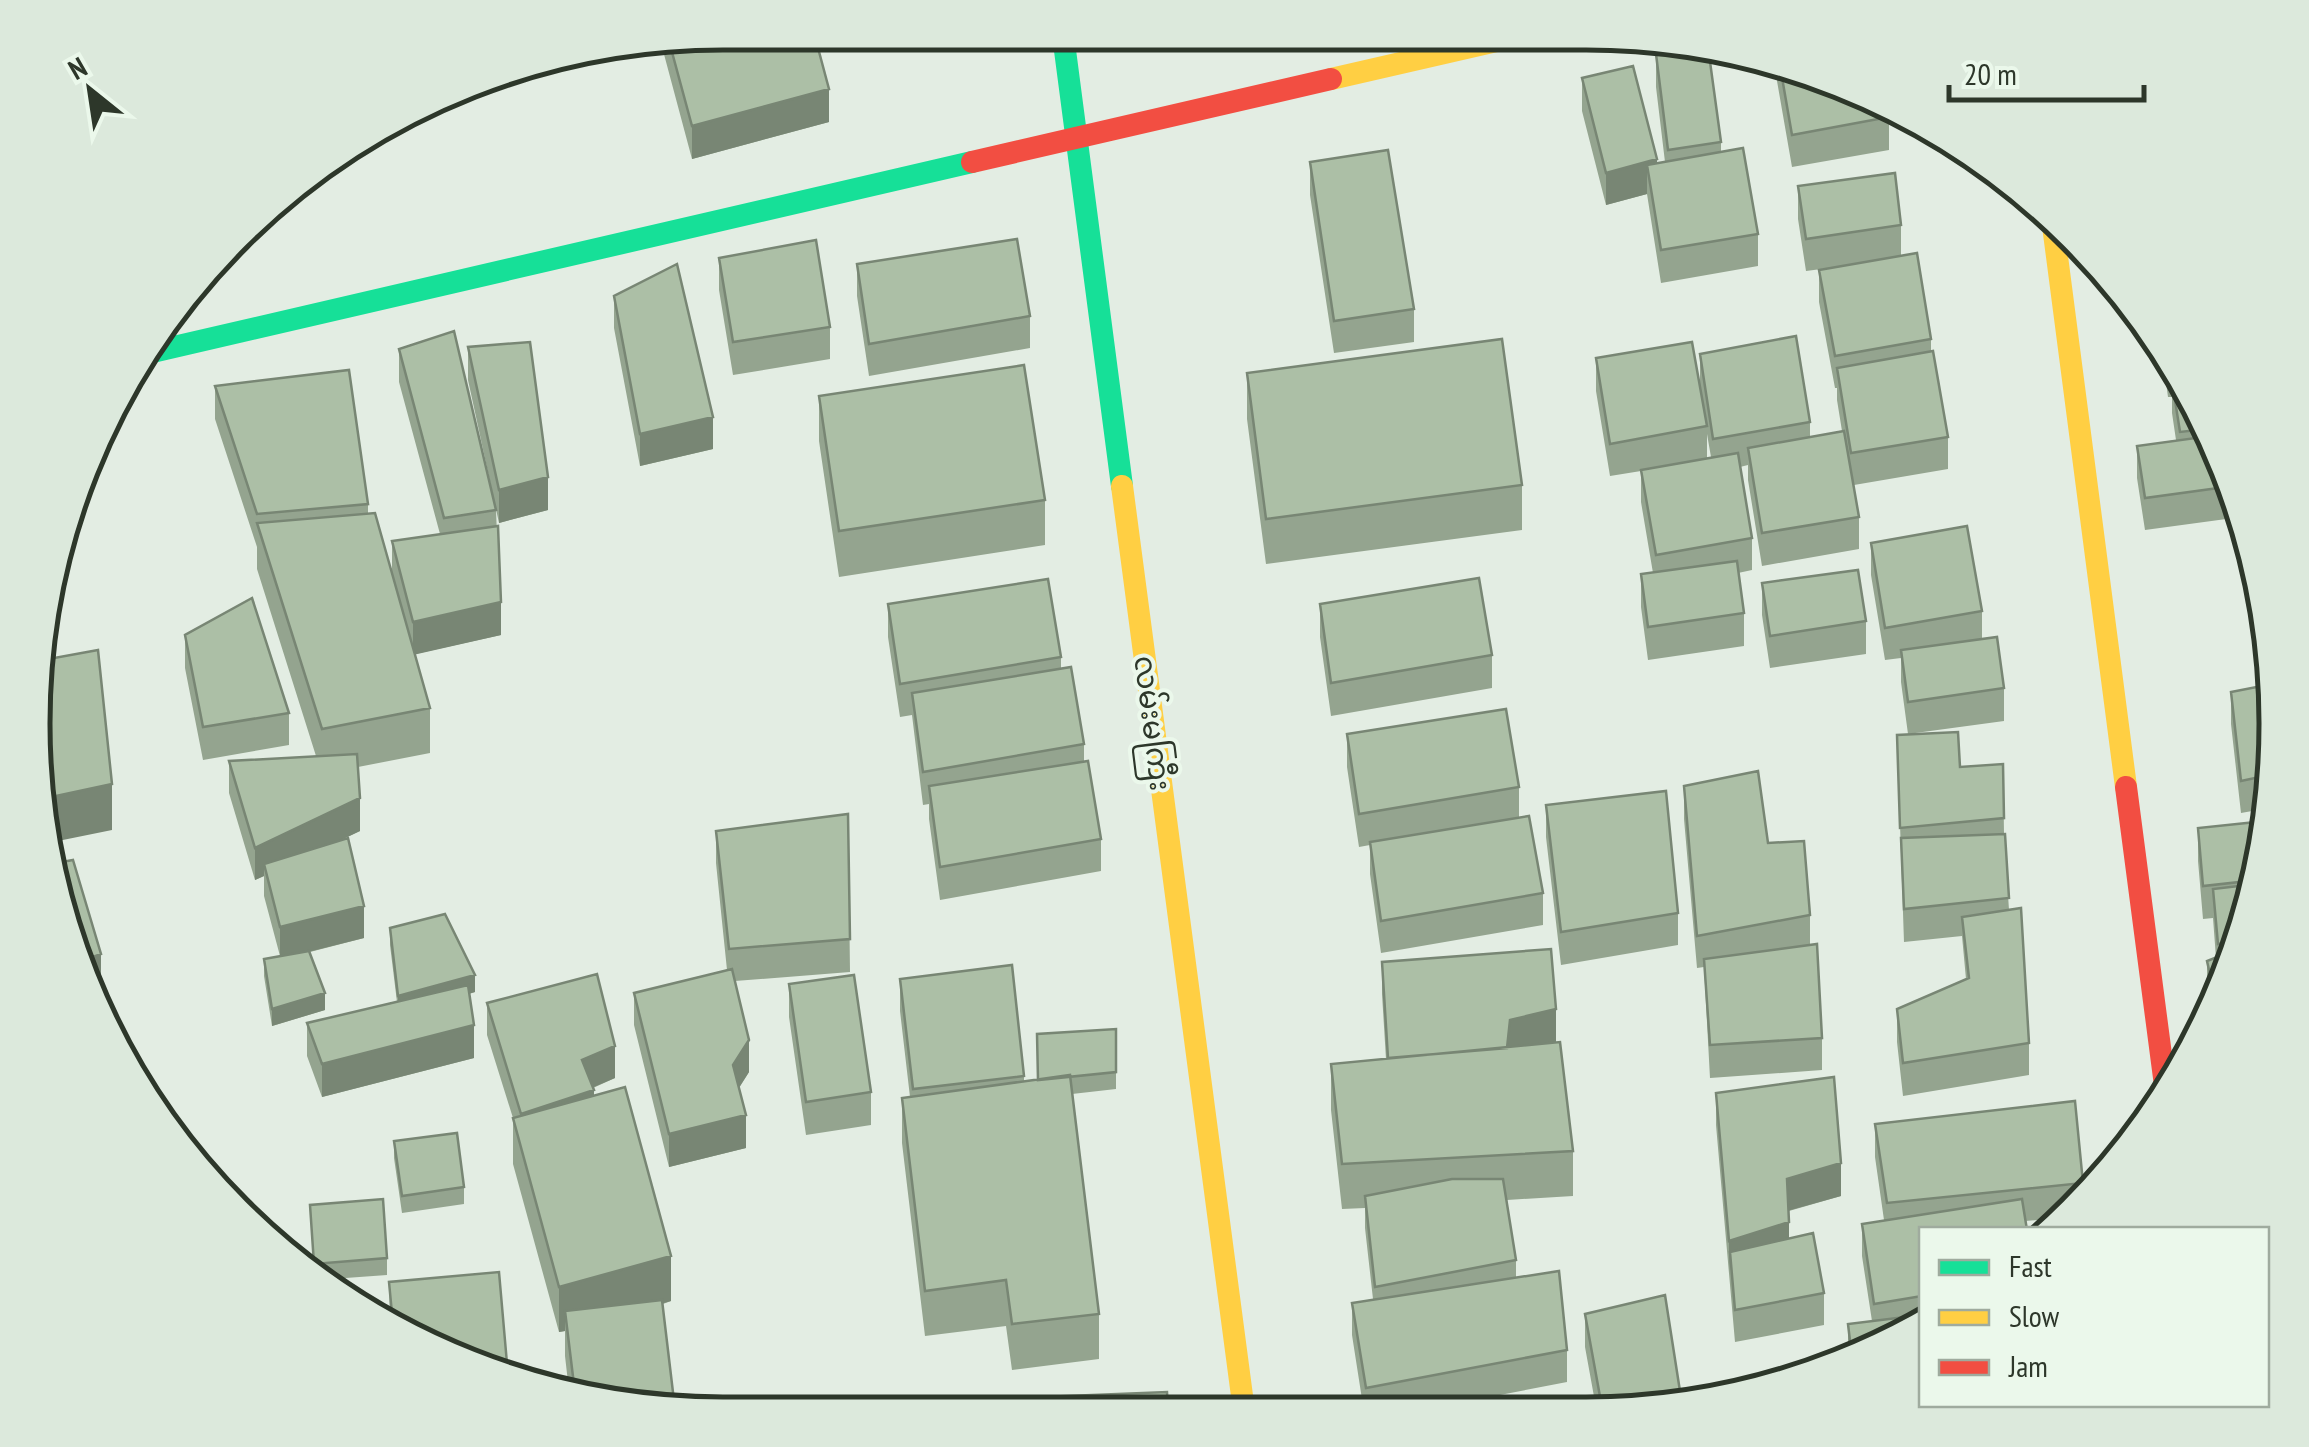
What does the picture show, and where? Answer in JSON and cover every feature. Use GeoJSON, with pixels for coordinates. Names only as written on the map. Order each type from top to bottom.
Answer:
{"type":"FeatureCollection","features":[{"type":"Feature","properties":{"kind":"street","name":"လမ်းမကြီး"},"geometry":{"type":"LineString","coordinates":[[1066,50],[1242,1397]]}},
{"type":"Feature","properties":{"kind":"street"},"geometry":{"type":"LineString","coordinates":[[164,349],[1457,50]]}},
{"type":"Feature","properties":{"kind":"street"},"geometry":{"type":"LineString","coordinates":[[2055,240],[2163,1070]]}},
{"type":"Feature","properties":{"kind":"building"},"geometry":{"type":"Polygon","coordinates":[[[819,50],[829,89],[692,126],[672,52],[819,50]]]}},
{"type":"Feature","properties":{"kind":"building"},"geometry":{"type":"Polygon","coordinates":[[[1656,54],[1710,62],[1721,142],[1668,150],[1656,54]]]}},
{"type":"Feature","properties":{"kind":"building"},"geometry":{"type":"Polygon","coordinates":[[[1633,66],[1657,159],[1606,173],[1582,78],[1633,66]]]}},
{"type":"Feature","properties":{"kind":"building"},"geometry":{"type":"Polygon","coordinates":[[[1782,80],[1882,118],[1792,135],[1782,80]]]}},
{"type":"Feature","properties":{"kind":"building"},"geometry":{"type":"Polygon","coordinates":[[[1743,148],[1758,234],[1661,250],[1647,165],[1743,148]]]}},
{"type":"Feature","properties":{"kind":"building"},"geometry":{"type":"Polygon","coordinates":[[[1388,150],[1414,309],[1334,321],[1310,162],[1388,150]]]}},
{"type":"Feature","properties":{"kind":"building"},"geometry":{"type":"Polygon","coordinates":[[[1895,173],[1901,225],[1806,239],[1798,186],[1895,173]]]}},
{"type":"Feature","properties":{"kind":"building"},"geometry":{"type":"Polygon","coordinates":[[[1017,239],[1030,316],[869,344],[857,264],[1017,239]]]}},
{"type":"Feature","properties":{"kind":"building"},"geometry":{"type":"Polygon","coordinates":[[[816,240],[830,327],[733,342],[719,258],[816,240]]]}},
{"type":"Feature","properties":{"kind":"building"},"geometry":{"type":"Polygon","coordinates":[[[1917,253],[1931,339],[1835,356],[1819,270],[1917,253]]]}},
{"type":"Feature","properties":{"kind":"building"},"geometry":{"type":"Polygon","coordinates":[[[677,264],[713,417],[640,434],[614,296],[677,264]]]}},
{"type":"Feature","properties":{"kind":"building"},"geometry":{"type":"Polygon","coordinates":[[[454,331],[496,510],[444,518],[399,349],[454,331]]]}},
{"type":"Feature","properties":{"kind":"building"},"geometry":{"type":"Polygon","coordinates":[[[1796,336],[1810,422],[1713,439],[1700,354],[1796,336]]]}},
{"type":"Feature","properties":{"kind":"building"},"geometry":{"type":"Polygon","coordinates":[[[1502,339],[1522,485],[1266,519],[1247,373],[1502,339]]]}},
{"type":"Feature","properties":{"kind":"building"},"geometry":{"type":"Polygon","coordinates":[[[530,342],[548,477],[499,490],[468,347],[530,342]]]}},
{"type":"Feature","properties":{"kind":"building"},"geometry":{"type":"Polygon","coordinates":[[[1692,342],[1707,426],[1610,444],[1596,358],[1692,342]]]}},
{"type":"Feature","properties":{"kind":"building"},"geometry":{"type":"Polygon","coordinates":[[[1933,351],[1948,437],[1851,453],[1837,368],[1933,351]]]}},
{"type":"Feature","properties":{"kind":"building"},"geometry":{"type":"Polygon","coordinates":[[[1024,365],[1045,500],[839,531],[819,396],[1024,365]]]}},
{"type":"Feature","properties":{"kind":"building"},"geometry":{"type":"Polygon","coordinates":[[[349,370],[368,504],[257,514],[215,386],[349,370]]]}},
{"type":"Feature","properties":{"kind":"building"},"geometry":{"type":"Polygon","coordinates":[[[2175,397],[2192,431],[2180,432],[2175,397]]]}},
{"type":"Feature","properties":{"kind":"building"},"geometry":{"type":"Polygon","coordinates":[[[1844,431],[1859,517],[1762,533],[1748,448],[1844,431]]]}},
{"type":"Feature","properties":{"kind":"building"},"geometry":{"type":"Polygon","coordinates":[[[2195,438],[2216,488],[2145,498],[2137,446],[2195,438]]]}},
{"type":"Feature","properties":{"kind":"building"},"geometry":{"type":"Polygon","coordinates":[[[1738,453],[1752,538],[1656,555],[1641,470],[1738,453]]]}},
{"type":"Feature","properties":{"kind":"building"},"geometry":{"type":"Polygon","coordinates":[[[375,513],[430,708],[322,729],[257,523],[375,513]]]}},
{"type":"Feature","properties":{"kind":"building"},"geometry":{"type":"Polygon","coordinates":[[[498,526],[501,602],[413,622],[392,541],[498,526]]]}},
{"type":"Feature","properties":{"kind":"building"},"geometry":{"type":"Polygon","coordinates":[[[1967,526],[1982,611],[1885,628],[1871,543],[1967,526]]]}},
{"type":"Feature","properties":{"kind":"building"},"geometry":{"type":"Polygon","coordinates":[[[1737,561],[1744,613],[1648,627],[1641,574],[1737,561]]]}},
{"type":"Feature","properties":{"kind":"building"},"geometry":{"type":"Polygon","coordinates":[[[1858,570],[1866,621],[1770,636],[1762,583],[1858,570]]]}},
{"type":"Feature","properties":{"kind":"building"},"geometry":{"type":"Polygon","coordinates":[[[1479,578],[1492,655],[1331,683],[1320,604],[1479,578]]]}},
{"type":"Feature","properties":{"kind":"building"},"geometry":{"type":"Polygon","coordinates":[[[1048,579],[1061,657],[900,684],[888,604],[1048,579]]]}},
{"type":"Feature","properties":{"kind":"building"},"geometry":{"type":"Polygon","coordinates":[[[252,598],[289,713],[203,727],[185,635],[252,598]]]}},
{"type":"Feature","properties":{"kind":"building"},"geometry":{"type":"Polygon","coordinates":[[[1997,637],[2004,688],[1908,702],[1901,650],[1997,637]]]}},
{"type":"Feature","properties":{"kind":"building"},"geometry":{"type":"Polygon","coordinates":[[[98,650],[112,784],[54,796],[50,724],[53,658],[98,650]]]}},
{"type":"Feature","properties":{"kind":"building"},"geometry":{"type":"Polygon","coordinates":[[[1071,667],[1084,744],[923,772],[912,693],[1071,667]]]}},
{"type":"Feature","properties":{"kind":"building"},"geometry":{"type":"Polygon","coordinates":[[[2258,687],[2257,778],[2241,781],[2231,692],[2258,687]]]}},
{"type":"Feature","properties":{"kind":"building"},"geometry":{"type":"Polygon","coordinates":[[[1506,709],[1519,787],[1359,814],[1347,734],[1506,709]]]}},
{"type":"Feature","properties":{"kind":"building"},"geometry":{"type":"Polygon","coordinates":[[[1958,732],[1960,767],[2003,764],[2004,818],[1900,828],[1897,735],[1958,732]]]}},
{"type":"Feature","properties":{"kind":"building"},"geometry":{"type":"Polygon","coordinates":[[[357,754],[360,798],[255,848],[229,761],[357,754]]]}},
{"type":"Feature","properties":{"kind":"building"},"geometry":{"type":"Polygon","coordinates":[[[1088,761],[1101,839],[940,867],[929,786],[1088,761]]]}},
{"type":"Feature","properties":{"kind":"building"},"geometry":{"type":"Polygon","coordinates":[[[1758,771],[1768,843],[1804,841],[1810,915],[1697,936],[1684,786],[1758,771]]]}},
{"type":"Feature","properties":{"kind":"building"},"geometry":{"type":"Polygon","coordinates":[[[1666,791],[1678,913],[1561,932],[1546,805],[1666,791]]]}},
{"type":"Feature","properties":{"kind":"building"},"geometry":{"type":"Polygon","coordinates":[[[848,814],[850,939],[729,949],[716,831],[848,814]]]}},
{"type":"Feature","properties":{"kind":"building"},"geometry":{"type":"Polygon","coordinates":[[[1529,816],[1543,893],[1381,921],[1370,842],[1529,816]]]}},
{"type":"Feature","properties":{"kind":"building"},"geometry":{"type":"Polygon","coordinates":[[[2251,823],[2240,882],[2203,886],[2198,828],[2251,823]]]}},
{"type":"Feature","properties":{"kind":"building"},"geometry":{"type":"Polygon","coordinates":[[[2005,834],[2009,898],[1904,909],[1901,838],[2005,834]]]}},
{"type":"Feature","properties":{"kind":"building"},"geometry":{"type":"Polygon","coordinates":[[[348,838],[364,906],[280,927],[264,864],[348,838]]]}},
{"type":"Feature","properties":{"kind":"building"},"geometry":{"type":"Polygon","coordinates":[[[73,860],[101,954],[92,957],[73,898],[65,862],[73,860]]]}},
{"type":"Feature","properties":{"kind":"building"},"geometry":{"type":"Polygon","coordinates":[[[2239,886],[2223,940],[2218,944],[2213,889],[2239,886]]]}},
{"type":"Feature","properties":{"kind":"building"},"geometry":{"type":"Polygon","coordinates":[[[2021,908],[2029,1043],[1903,1063],[1897,1009],[1969,978],[1962,917],[2021,908]]]}},
{"type":"Feature","properties":{"kind":"building"},"geometry":{"type":"Polygon","coordinates":[[[445,914],[475,975],[398,996],[390,928],[445,914]]]}},
{"type":"Feature","properties":{"kind":"building"},"geometry":{"type":"Polygon","coordinates":[[[1817,944],[1822,1038],[1710,1045],[1704,959],[1817,944]]]}},
{"type":"Feature","properties":{"kind":"building"},"geometry":{"type":"Polygon","coordinates":[[[1551,949],[1556,1009],[1510,1020],[1507,1048],[1388,1058],[1382,962],[1551,949]]]}},
{"type":"Feature","properties":{"kind":"building"},"geometry":{"type":"Polygon","coordinates":[[[309,951],[325,993],[272,1009],[264,959],[309,951]]]}},
{"type":"Feature","properties":{"kind":"building"},"geometry":{"type":"Polygon","coordinates":[[[2217,957],[2210,975],[2207,961],[2217,957]]]}},
{"type":"Feature","properties":{"kind":"building"},"geometry":{"type":"Polygon","coordinates":[[[1012,965],[1024,1076],[913,1089],[900,979],[1012,965]]]}},
{"type":"Feature","properties":{"kind":"building"},"geometry":{"type":"Polygon","coordinates":[[[732,969],[749,1040],[733,1065],[746,1115],[669,1134],[634,993],[732,969]]]}},
{"type":"Feature","properties":{"kind":"building"},"geometry":{"type":"Polygon","coordinates":[[[597,974],[615,1046],[582,1060],[594,1090],[521,1114],[487,1003],[597,974]]]}},
{"type":"Feature","properties":{"kind":"building"},"geometry":{"type":"Polygon","coordinates":[[[854,975],[871,1092],[806,1102],[789,984],[854,975]]]}},
{"type":"Feature","properties":{"kind":"building"},"geometry":{"type":"Polygon","coordinates":[[[468,985],[474,1025],[322,1064],[307,1023],[468,985]]]}},
{"type":"Feature","properties":{"kind":"building"},"geometry":{"type":"Polygon","coordinates":[[[1116,1029],[1116,1072],[1038,1080],[1037,1034],[1116,1029]]]}},
{"type":"Feature","properties":{"kind":"building"},"geometry":{"type":"Polygon","coordinates":[[[1560,1042],[1573,1151],[1342,1164],[1331,1064],[1560,1042]]]}},
{"type":"Feature","properties":{"kind":"building"},"geometry":{"type":"Polygon","coordinates":[[[1070,1075],[1099,1314],[1012,1324],[1006,1280],[925,1291],[902,1098],[1070,1075]]]}},
{"type":"Feature","properties":{"kind":"building"},"geometry":{"type":"Polygon","coordinates":[[[1834,1077],[1841,1163],[1787,1179],[1789,1222],[1729,1241],[1716,1093],[1834,1077]]]}},
{"type":"Feature","properties":{"kind":"building"},"geometry":{"type":"Polygon","coordinates":[[[625,1087],[671,1256],[559,1287],[513,1118],[625,1087]]]}},
{"type":"Feature","properties":{"kind":"building"},"geometry":{"type":"Polygon","coordinates":[[[2075,1101],[2083,1178],[2077,1184],[1887,1203],[1875,1124],[2075,1101]]]}},
{"type":"Feature","properties":{"kind":"building"},"geometry":{"type":"Polygon","coordinates":[[[457,1133],[464,1187],[402,1196],[394,1141],[457,1133]]]}},
{"type":"Feature","properties":{"kind":"building"},"geometry":{"type":"Polygon","coordinates":[[[1452,1179],[1503,1179],[1516,1260],[1375,1287],[1365,1196],[1452,1179]]]}},
{"type":"Feature","properties":{"kind":"building"},"geometry":{"type":"Polygon","coordinates":[[[383,1199],[387,1258],[321,1263],[314,1258],[310,1205],[383,1199]]]}},
{"type":"Feature","properties":{"kind":"building"},"geometry":{"type":"Polygon","coordinates":[[[2022,1199],[2027,1227],[1919,1227],[1919,1296],[1874,1304],[1862,1224],[2022,1199]]]}},
{"type":"Feature","properties":{"kind":"building"},"geometry":{"type":"Polygon","coordinates":[[[1813,1233],[1824,1293],[1735,1310],[1730,1252],[1813,1233]]]}},
{"type":"Feature","properties":{"kind":"building"},"geometry":{"type":"Polygon","coordinates":[[[1559,1271],[1567,1350],[1366,1388],[1352,1303],[1559,1271]]]}},
{"type":"Feature","properties":{"kind":"building"},"geometry":{"type":"Polygon","coordinates":[[[499,1272],[507,1361],[466,1346],[392,1309],[389,1282],[499,1272]]]}},
{"type":"Feature","properties":{"kind":"building"},"geometry":{"type":"Polygon","coordinates":[[[1665,1295],[1680,1390],[1600,1397],[1585,1314],[1665,1295]]]}},
{"type":"Feature","properties":{"kind":"building"},"geometry":{"type":"Polygon","coordinates":[[[662,1300],[673,1395],[573,1380],[565,1311],[662,1300]]]}},
{"type":"Feature","properties":{"kind":"building"},"geometry":{"type":"Polygon","coordinates":[[[1903,1317],[1850,1343],[1848,1324],[1903,1317]]]}},
{"type":"Feature","properties":{"kind":"building"},"geometry":{"type":"Polygon","coordinates":[[[1167,1392],[1167,1397],[1042,1397],[1167,1392]]]}},
{"type":"Feature","properties":{"kind":"traffic: fast"},"geometry":{"type":"LineString","coordinates":[[1065,50],[1122,486]]}},
{"type":"Feature","properties":{"kind":"traffic: fast"},"geometry":{"type":"LineString","coordinates":[[164,349],[972,162]]}},
{"type":"Feature","properties":{"kind":"traffic: slow"},"geometry":{"type":"LineString","coordinates":[[1331,79],[1457,50]]}},
{"type":"Feature","properties":{"kind":"traffic: slow"},"geometry":{"type":"LineString","coordinates":[[2055,240],[2126,787]]}},
{"type":"Feature","properties":{"kind":"traffic: slow"},"geometry":{"type":"LineString","coordinates":[[1122,486],[1242,1397]]}},
{"type":"Feature","properties":{"kind":"traffic: jam"},"geometry":{"type":"LineString","coordinates":[[972,162],[1331,79]]}},
{"type":"Feature","properties":{"kind":"traffic: jam"},"geometry":{"type":"LineString","coordinates":[[2126,787],[2163,1070]]}}]}
